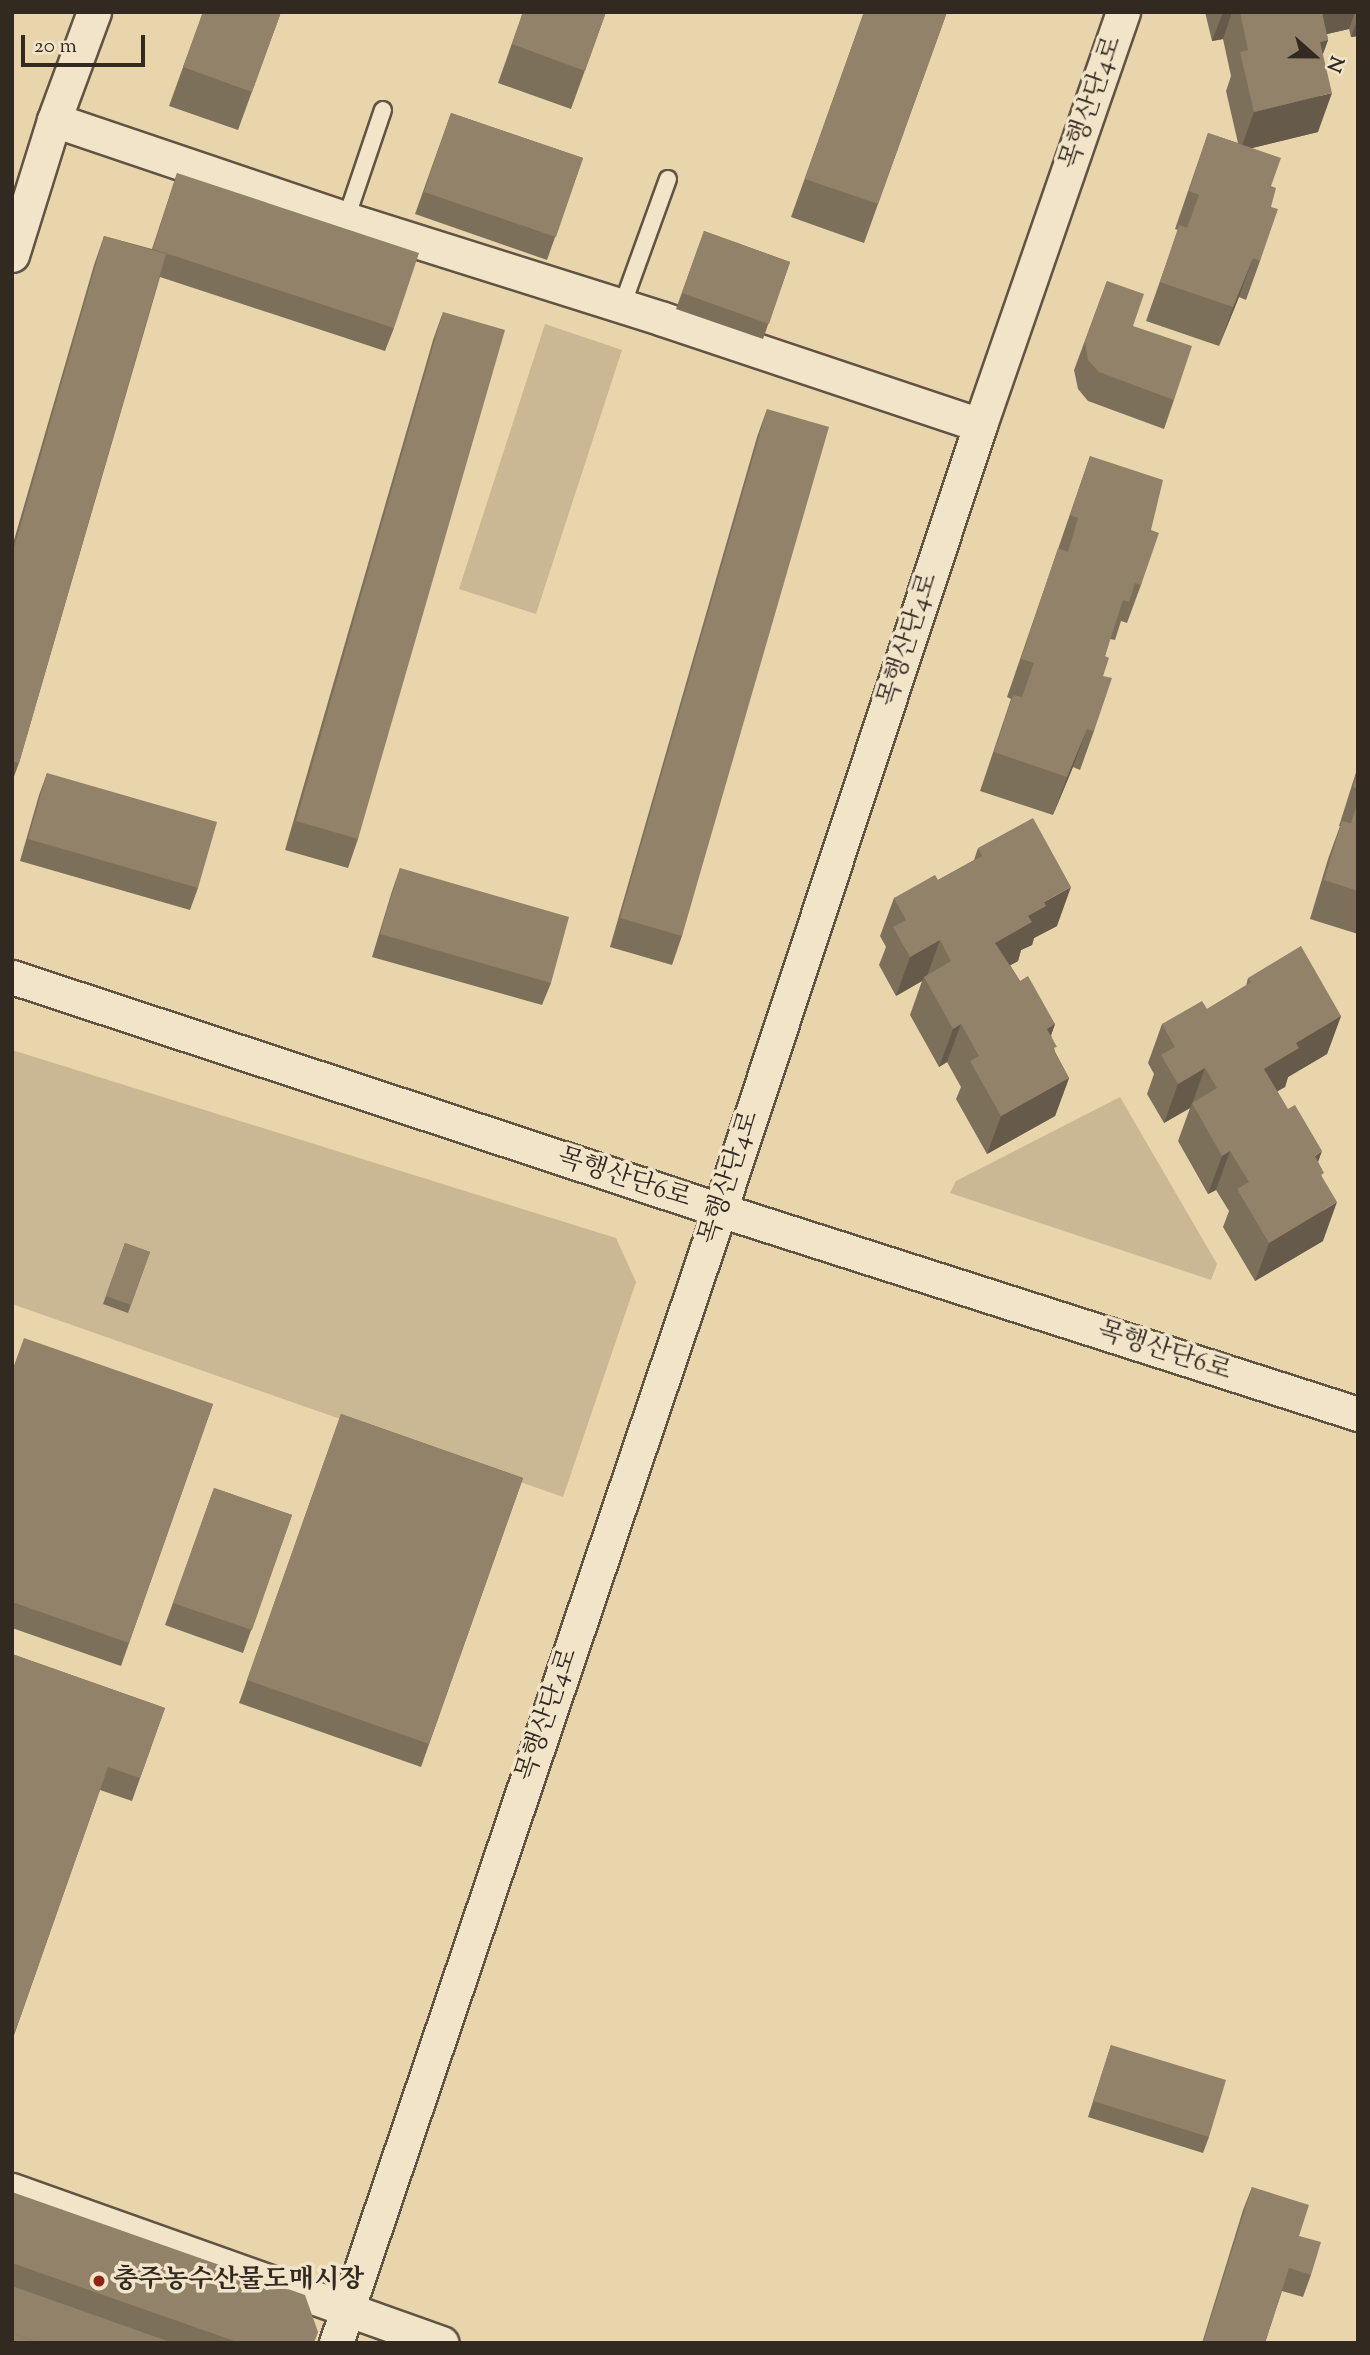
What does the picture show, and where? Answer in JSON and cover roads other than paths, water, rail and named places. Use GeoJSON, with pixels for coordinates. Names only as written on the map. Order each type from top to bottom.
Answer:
{"type":"FeatureCollection","features":[{"type":"Feature","properties":{"kind":"street"},"geometry":{"type":"LineString","coordinates":[[12,255],[54,120],[94,12]]}},
{"type":"Feature","properties":{"kind":"street","name":"목행산단4로"},"geometry":{"type":"LineString","coordinates":[[336,2343],[720,1210],[980,425],[1124,12]]}},
{"type":"Feature","properties":{"kind":"street"},"geometry":{"type":"LineString","coordinates":[[54,120],[346,219],[622,306],[980,425]]}},
{"type":"Feature","properties":{"kind":"street","name":"목행산단6로"},"geometry":{"type":"LineString","coordinates":[[12,977],[720,1210],[1358,1414]]}},
{"type":"Feature","properties":{"kind":"street"},"geometry":{"type":"LineString","coordinates":[[12,2190],[442,2343]]}},
{"type":"Feature","properties":{"kind":"lane"},"geometry":{"type":"LineString","coordinates":[[346,219],[383,110]]}},
{"type":"Feature","properties":{"kind":"lane"},"geometry":{"type":"LineString","coordinates":[[622,306],[668,180]]}},
{"type":"Feature","properties":{"kind":"place","name":"충주농수산물도매시장"},"geometry":{"type":"Point","coordinates":[99,2281]}}]}
